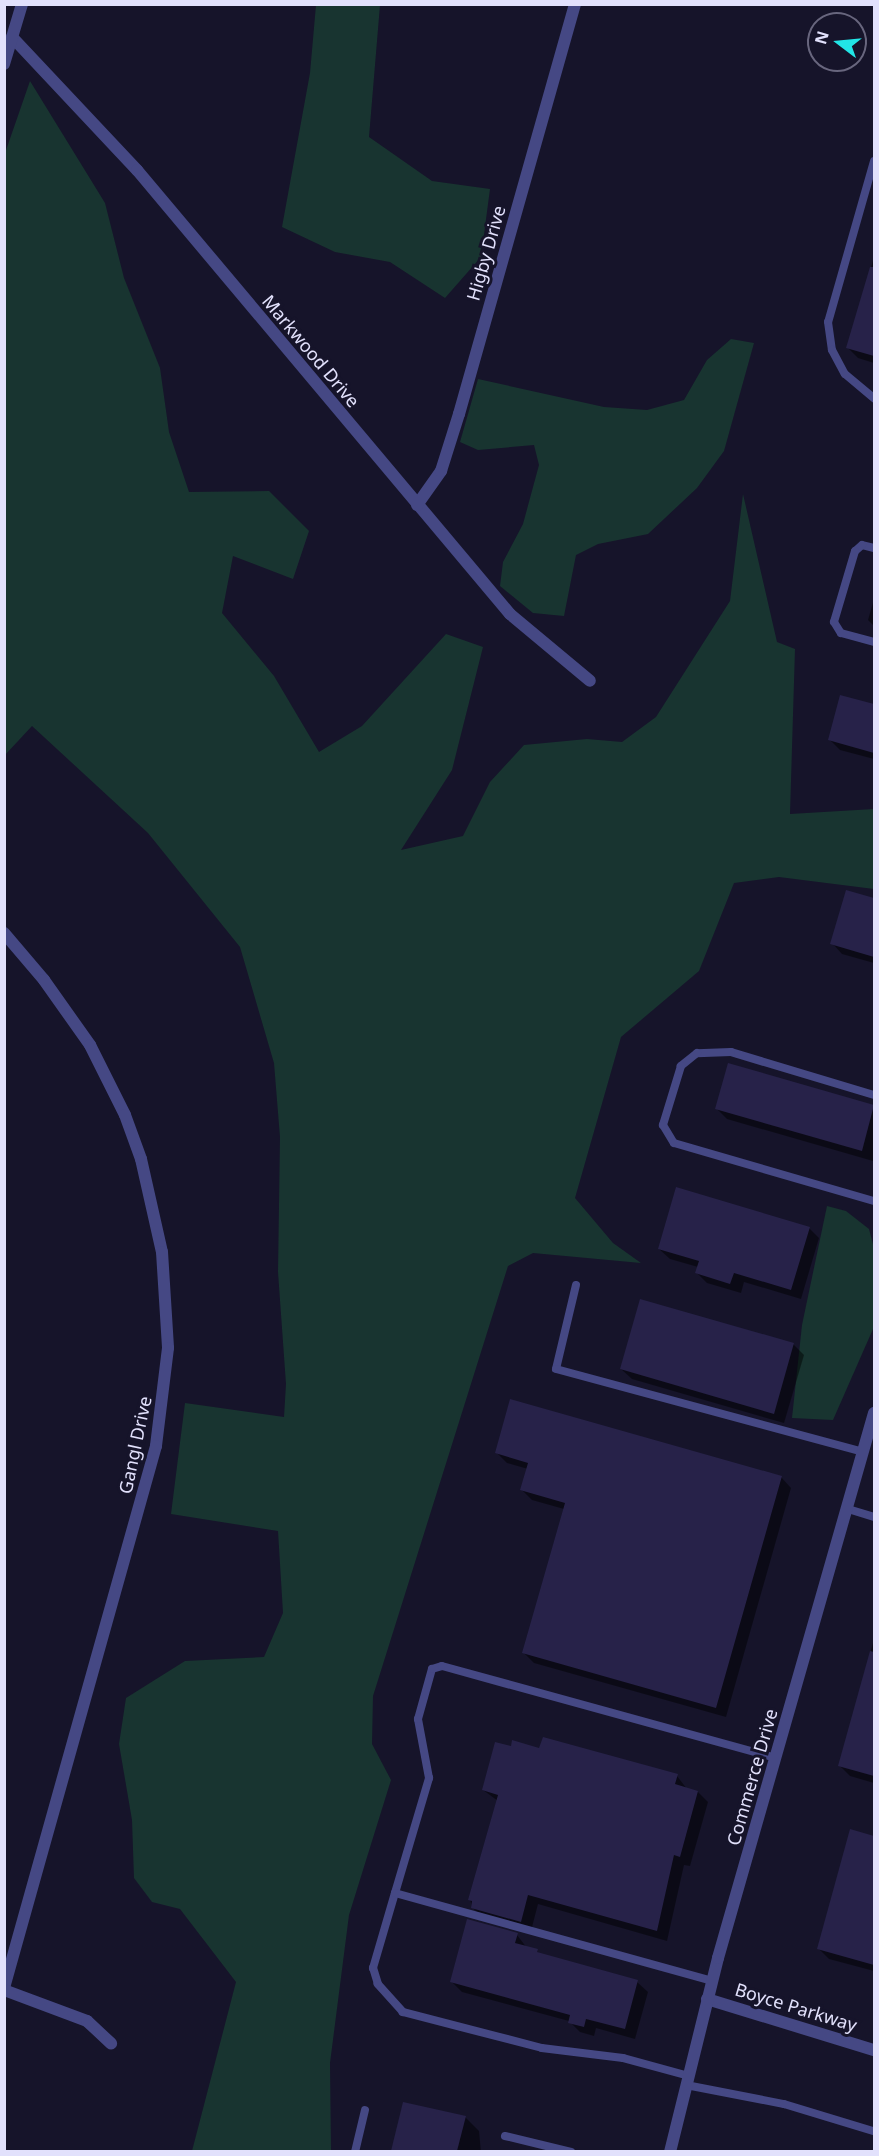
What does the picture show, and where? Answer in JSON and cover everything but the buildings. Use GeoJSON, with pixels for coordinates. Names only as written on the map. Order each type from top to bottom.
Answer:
{"type":"FeatureCollection","features":[{"type":"Feature","properties":{"kind":"street"},"geometry":{"type":"LineString","coordinates":[[4,64],[22,4]]}},
{"type":"Feature","properties":{"kind":"street","name":"Higby Drive"},"geometry":{"type":"LineString","coordinates":[[417,505],[441,471],[459,414],[575,4]]}},
{"type":"Feature","properties":{"kind":"street","name":"Markwood Drive"},"geometry":{"type":"LineString","coordinates":[[12,37],[137,170],[510,614],[590,681]]}},
{"type":"Feature","properties":{"kind":"street","name":"Gangl Drive"},"geometry":{"type":"LineString","coordinates":[[4,933],[80,1029],[125,1115],[141,1159],[162,1252],[168,1348],[162,1411],[151,1466],[4,1989]]}},
{"type":"Feature","properties":{"kind":"street","name":"Commerce Drive"},"geometry":{"type":"LineString","coordinates":[[670,2151],[712,1981],[874,1413]]}},
{"type":"Feature","properties":{"kind":"street"},"geometry":{"type":"LineString","coordinates":[[4,1989],[87,2021],[111,2043]]}},
{"type":"Feature","properties":{"kind":"street","name":"Boyce Parkway"},"geometry":{"type":"LineString","coordinates":[[707,2000],[874,2050]]}},
{"type":"Feature","properties":{"kind":"lane"},"geometry":{"type":"LineString","coordinates":[[874,161],[828,322],[832,350],[845,374],[874,398]]}},
{"type":"Feature","properties":{"kind":"lane"},"geometry":{"type":"LineString","coordinates":[[874,548],[862,545],[855,551],[834,622],[841,633],[874,642]]}},
{"type":"Feature","properties":{"kind":"lane"},"geometry":{"type":"LineString","coordinates":[[874,1095],[731,1052],[697,1053],[681,1066],[663,1125],[674,1143],[874,1201]]}},
{"type":"Feature","properties":{"kind":"lane"},"geometry":{"type":"LineString","coordinates":[[576,1285],[556,1369],[864,1452]]}},
{"type":"Feature","properties":{"kind":"lane"},"geometry":{"type":"LineString","coordinates":[[848,1509],[874,1517]]}},
{"type":"Feature","properties":{"kind":"lane"},"geometry":{"type":"LineString","coordinates":[[776,1758],[442,1666],[432,1669],[418,1719],[429,1778],[373,1968],[378,1984],[403,2012],[542,2048],[623,2058],[688,2080],[784,2104],[873,2131]]}},
{"type":"Feature","properties":{"kind":"lane"},"geometry":{"type":"LineString","coordinates":[[395,1893],[712,1981]]}},
{"type":"Feature","properties":{"kind":"lane"},"geometry":{"type":"LineString","coordinates":[[354,2151],[365,2110]]}},
{"type":"Feature","properties":{"kind":"lane"},"geometry":{"type":"LineString","coordinates":[[505,2136],[571,2151]]}},
{"type":"Feature","properties":{"kind":"green space"},"geometry":{"type":"Polygon","coordinates":[[[316,5],[380,5],[369,137],[432,181],[490,189],[481,257],[445,298],[390,262],[335,252],[282,227],[310,73],[316,5]]]}},
{"type":"Feature","properties":{"kind":"green space"},"geometry":{"type":"Polygon","coordinates":[[[30,81],[105,203],[124,278],[160,368],[169,432],[189,492],[269,491],[309,531],[293,579],[233,556],[222,613],[274,676],[319,752],[362,726],[446,634],[483,647],[452,770],[401,850],[463,836],[490,782],[524,745],[587,739],[622,742],[656,717],[730,601],[743,494],[777,642],[795,649],[790,814],[874,809],[874,889],[779,877],[734,883],[699,971],[621,1037],[575,1198],[613,1243],[641,1263],[533,1253],[508,1266],[373,1696],[372,1744],[391,1780],[349,1915],[330,2063],[331,2151],[192,2151],[236,1982],[180,1909],[152,1902],[134,1878],[132,1820],[119,1744],[126,1698],[185,1661],[264,1657],[283,1613],[278,1531],[171,1514],[185,1403],[284,1417],[286,1384],[278,1272],[280,1137],[274,1063],[240,947],[148,833],[32,726],[5,755],[4,156],[30,81]]]}},
{"type":"Feature","properties":{"kind":"green space"},"geometry":{"type":"Polygon","coordinates":[[[731,339],[754,343],[724,451],[697,488],[648,534],[598,544],[576,555],[564,616],[533,613],[500,586],[503,562],[523,524],[539,465],[534,445],[478,450],[460,442],[478,379],[604,407],[647,410],[684,400],[707,360],[731,339]]]}},
{"type":"Feature","properties":{"kind":"green space"},"geometry":{"type":"Polygon","coordinates":[[[827,1206],[846,1211],[869,1229],[874,1248],[873,1329],[833,1420],[792,1418],[802,1325],[827,1206]]]}}]}
